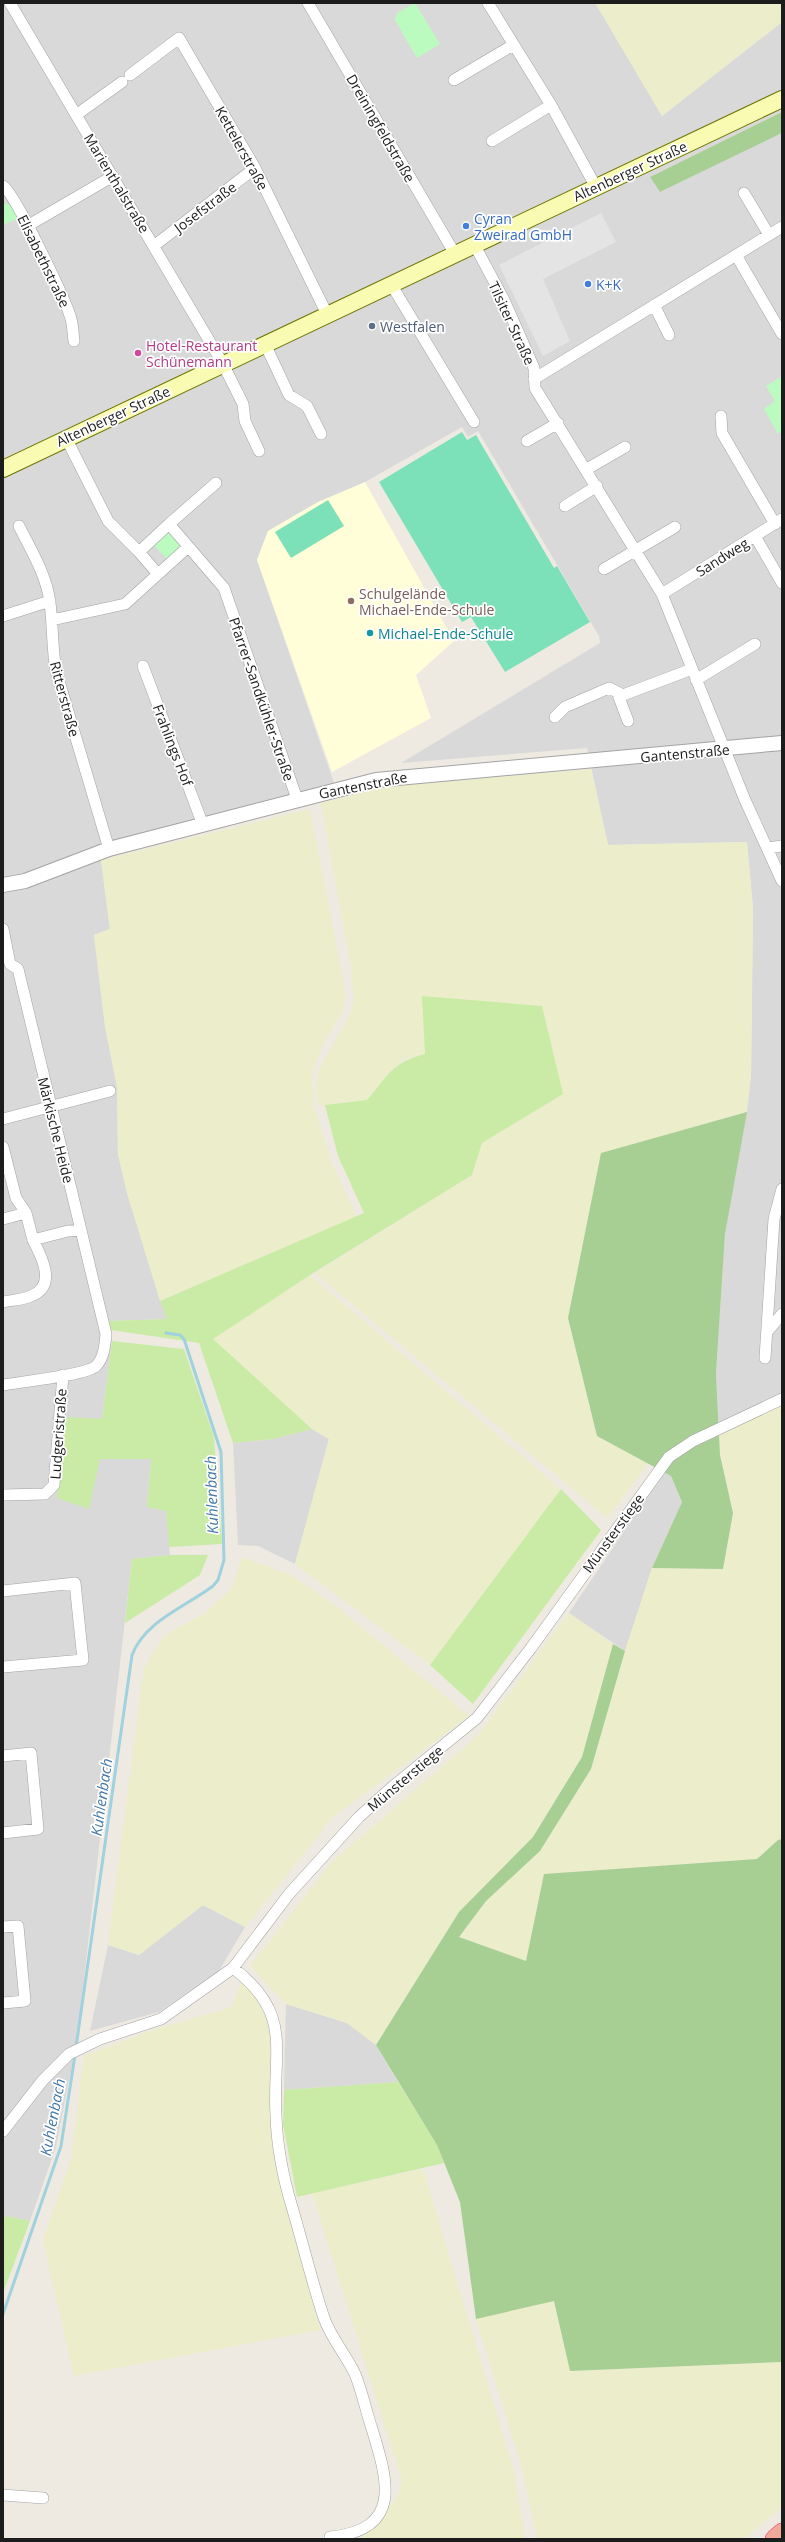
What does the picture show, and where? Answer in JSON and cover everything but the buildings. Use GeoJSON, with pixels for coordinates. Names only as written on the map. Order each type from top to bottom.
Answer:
{"type":"FeatureCollection","features":[{"type":"Feature","properties":{"kind":"highway"},"geometry":{"type":"LineString","coordinates":[[776,2539],[782,2533]]}},
{"type":"Feature","properties":{"kind":"main road","name":"Altenberger Straße"},"geometry":{"type":"LineString","coordinates":[[3,469],[782,99]]}},
{"type":"Feature","properties":{"kind":"street","name":"Marienthalstraße"},"geometry":{"type":"LineString","coordinates":[[10,3],[155,245],[223,364]]}},
{"type":"Feature","properties":{"kind":"street","name":"Dreiningfeldstraße"},"geometry":{"type":"LineString","coordinates":[[308,3],[455,254]]}},
{"type":"Feature","properties":{"kind":"street"},"geometry":{"type":"LineString","coordinates":[[488,3],[551,105],[596,187]]}},
{"type":"Feature","properties":{"kind":"street","name":"Kettelerstraße"},"geometry":{"type":"LineString","coordinates":[[76,115],[179,38],[255,168],[327,314]]}},
{"type":"Feature","properties":{"kind":"street"},"geometry":{"type":"LineString","coordinates":[[454,80],[513,45]]}},
{"type":"Feature","properties":{"kind":"street"},"geometry":{"type":"LineString","coordinates":[[492,141],[551,105]]}},
{"type":"Feature","properties":{"kind":"street","name":"Josefstraße"},"geometry":{"type":"LineString","coordinates":[[155,245],[255,168]]}},
{"type":"Feature","properties":{"kind":"street"},"geometry":{"type":"LineString","coordinates":[[29,225],[113,176]]}},
{"type":"Feature","properties":{"kind":"street","name":"Elisabethstraße"},"geometry":{"type":"LineString","coordinates":[[3,186],[29,225],[71,319],[74,341]]}},
{"type":"Feature","properties":{"kind":"street"},"geometry":{"type":"LineString","coordinates":[[744,193],[769,235]]}},
{"type":"Feature","properties":{"kind":"street"},"geometry":{"type":"LineString","coordinates":[[534,379],[782,227]]}},
{"type":"Feature","properties":{"kind":"street","name":"Tilsiter Straße"},"geometry":{"type":"LineString","coordinates":[[474,244],[507,307],[534,368],[536,388],[587,469],[662,594],[725,750],[782,881]]}},
{"type":"Feature","properties":{"kind":"street"},"geometry":{"type":"LineString","coordinates":[[736,255],[782,334]]}},
{"type":"Feature","properties":{"kind":"street"},"geometry":{"type":"LineString","coordinates":[[391,284],[474,422]]}},
{"type":"Feature","properties":{"kind":"street"},"geometry":{"type":"LineString","coordinates":[[654,305],[669,335]]}},
{"type":"Feature","properties":{"kind":"street"},"geometry":{"type":"LineString","coordinates":[[265,344],[289,395],[307,406],[321,434]]}},
{"type":"Feature","properties":{"kind":"street"},"geometry":{"type":"LineString","coordinates":[[223,364],[243,404],[245,421],[259,451]]}},
{"type":"Feature","properties":{"kind":"street"},"geometry":{"type":"LineString","coordinates":[[721,416],[722,433],[778,522]]}},
{"type":"Feature","properties":{"kind":"street"},"geometry":{"type":"LineString","coordinates":[[527,441],[558,423]]}},
{"type":"Feature","properties":{"kind":"street"},"geometry":{"type":"LineString","coordinates":[[66,438],[108,520],[158,574]]}},
{"type":"Feature","properties":{"kind":"street"},"geometry":{"type":"LineString","coordinates":[[587,469],[625,446]]}},
{"type":"Feature","properties":{"kind":"street"},"geometry":{"type":"LineString","coordinates":[[139,552],[216,483]]}},
{"type":"Feature","properties":{"kind":"street"},"geometry":{"type":"LineString","coordinates":[[565,506],[597,486]]}},
{"type":"Feature","properties":{"kind":"street","name":"Sandweg"},"geometry":{"type":"LineString","coordinates":[[662,594],[778,522]]}},
{"type":"Feature","properties":{"kind":"street","name":"Pfarrer-Sandkühler-Straße"},"geometry":{"type":"LineString","coordinates":[[170,524],[188,547],[219,579],[228,599],[298,799]]}},
{"type":"Feature","properties":{"kind":"street","name":"Ritterstraße"},"geometry":{"type":"LineString","coordinates":[[19,526],[43,575],[50,601],[53,652],[56,670],[109,849]]}},
{"type":"Feature","properties":{"kind":"street"},"geometry":{"type":"LineString","coordinates":[[604,568],[636,551],[675,527]]}},
{"type":"Feature","properties":{"kind":"street"},"geometry":{"type":"LineString","coordinates":[[755,536],[779,571],[782,583]]}},
{"type":"Feature","properties":{"kind":"street"},"geometry":{"type":"LineString","coordinates":[[52,620],[125,604],[188,547]]}},
{"type":"Feature","properties":{"kind":"street"},"geometry":{"type":"LineString","coordinates":[[3,616],[50,601]]}},
{"type":"Feature","properties":{"kind":"street"},"geometry":{"type":"LineString","coordinates":[[696,680],[756,644]]}},
{"type":"Feature","properties":{"kind":"street","name":"Frahlings Hof"},"geometry":{"type":"LineString","coordinates":[[143,666],[203,825]]}},
{"type":"Feature","properties":{"kind":"street"},"geometry":{"type":"LineString","coordinates":[[555,717],[565,707],[608,688],[623,695],[692,669]]}},
{"type":"Feature","properties":{"kind":"street"},"geometry":{"type":"LineString","coordinates":[[616,692],[628,721]]}},
{"type":"Feature","properties":{"kind":"street","name":"Gantenstraße"},"geometry":{"type":"LineString","coordinates":[[3,885],[25,881],[109,849],[298,799],[396,776],[725,750],[782,743]]}},
{"type":"Feature","properties":{"kind":"street"},"geometry":{"type":"LineString","coordinates":[[768,848],[782,846]]}},
{"type":"Feature","properties":{"kind":"street","name":"Märkische Heide"},"geometry":{"type":"LineString","coordinates":[[3,929],[6,965],[18,969],[49,1106],[106,1334]]}},
{"type":"Feature","properties":{"kind":"street"},"geometry":{"type":"LineString","coordinates":[[3,1119],[110,1091]]}},
{"type":"Feature","properties":{"kind":"street"},"geometry":{"type":"LineString","coordinates":[[3,1147],[16,1198],[26,1213],[33,1240],[44,1263],[46,1276],[43,1289],[31,1297],[3,1302]]}},
{"type":"Feature","properties":{"kind":"street"},"geometry":{"type":"LineString","coordinates":[[765,1358],[774,1219],[782,1188]]}},
{"type":"Feature","properties":{"kind":"street"},"geometry":{"type":"LineString","coordinates":[[3,1219],[26,1213]]}},
{"type":"Feature","properties":{"kind":"street"},"geometry":{"type":"LineString","coordinates":[[33,1240],[68,1231],[81,1230]]}},
{"type":"Feature","properties":{"kind":"street"},"geometry":{"type":"LineString","coordinates":[[767,1332],[782,1314]]}},
{"type":"Feature","properties":{"kind":"street","name":"Ludgeristraße"},"geometry":{"type":"LineString","coordinates":[[3,1385],[87,1371],[95,1367],[105,1347],[106,1334]]}},
{"type":"Feature","properties":{"kind":"street","name":"Ludgeristraße"},"geometry":{"type":"LineString","coordinates":[[3,1495],[45,1494],[54,1485],[63,1375]]}},
{"type":"Feature","properties":{"kind":"street","name":"Münsterstiege"},"geometry":{"type":"LineString","coordinates":[[3,2131],[42,2080],[69,2054],[82,2047],[162,2019],[233,1968],[289,1894],[354,1822],[391,1788],[477,1718],[531,1648],[669,1457],[693,1441],[782,1399]]}},
{"type":"Feature","properties":{"kind":"street"},"geometry":{"type":"LineString","coordinates":[[3,1591],[75,1583],[83,1660],[3,1667]]}},
{"type":"Feature","properties":{"kind":"street"},"geometry":{"type":"LineString","coordinates":[[3,1756],[31,1753],[38,1829],[3,1833]]}},
{"type":"Feature","properties":{"kind":"street"},"geometry":{"type":"LineString","coordinates":[[3,1928],[18,1926],[25,2001],[3,2003]]}},
{"type":"Feature","properties":{"kind":"street"},"geometry":{"type":"LineString","coordinates":[[233,1968],[248,1980],[271,2011],[278,2048],[276,2114],[279,2152],[286,2189],[325,2319],[355,2375],[384,2469],[386,2492],[380,2512],[371,2523],[351,2535],[330,2537]]}},
{"type":"Feature","properties":{"kind":"street"},"geometry":{"type":"LineString","coordinates":[[3,2495],[43,2498]]}},
{"type":"Feature","properties":{"kind":"shaded area"},"geometry":{"type":"Polygon","coordinates":[[[3,3],[596,3],[662,116],[782,22],[782,112],[650,177],[660,192],[782,133],[782,1403],[719,1433],[716,1374],[725,1234],[751,1076],[753,909],[747,842],[608,845],[587,748],[401,763],[600,643],[599,636],[478,431],[468,437],[462,427],[365,482],[268,531],[257,560],[335,786],[101,860],[110,929],[94,935],[105,1026],[117,1087],[118,1154],[127,1193],[168,1319],[109,1321],[112,1341],[102,1419],[100,1459],[151,1459],[147,1507],[166,1511],[170,1555],[132,1559],[77,2040],[56,2147],[30,2221],[6,2216],[3,2220],[3,3]]]}},
{"type":"Feature","properties":{"kind":"shaded area"},"geometry":{"type":"Polygon","coordinates":[[[595,3],[782,3],[782,22],[662,116],[595,3]]]}},
{"type":"Feature","properties":{"kind":"shaded area"},"geometry":{"type":"Polygon","coordinates":[[[601,213],[616,242],[543,279],[570,341],[543,356],[499,265],[601,213]]]}},
{"type":"Feature","properties":{"kind":"shaded area","name":"Schulgelände Michael-Ende-Schule"},"geometry":{"type":"Polygon","coordinates":[[[365,482],[454,641],[416,675],[431,718],[332,772],[257,560],[268,531],[318,502],[365,482]]]}},
{"type":"Feature","properties":{"kind":"shaded area"},"geometry":{"type":"Polygon","coordinates":[[[591,769],[608,845],[747,842],[753,909],[751,1076],[747,1112],[601,1153],[597,1436],[648,1464],[607,1518],[315,1273],[472,1175],[482,1143],[563,1094],[423,996],[425,1054],[406,1059],[394,1067],[367,1100],[318,1106],[316,1084],[318,1072],[350,1014],[354,999],[351,967],[321,803],[385,787],[591,769]]]}},
{"type":"Feature","properties":{"kind":"shaded area"},"geometry":{"type":"Polygon","coordinates":[[[310,809],[346,996],[343,1011],[324,1042],[312,1073],[314,1105],[330,1159],[357,1217],[160,1301],[127,1193],[118,1154],[117,1087],[105,1026],[94,935],[110,929],[101,860],[310,809]]]}},
{"type":"Feature","properties":{"kind":"shaded area"},"geometry":{"type":"Polygon","coordinates":[[[310,1275],[561,1489],[430,1665],[295,1564],[329,1439],[312,1429],[212,1339],[310,1275]]]}},
{"type":"Feature","properties":{"kind":"shaded area"},"geometry":{"type":"Polygon","coordinates":[[[782,1403],[782,1839],[778,1840],[757,1859],[544,1874],[526,1961],[459,1937],[486,1901],[540,1851],[591,1769],[625,1651],[652,1568],[723,1569],[733,1513],[720,1455],[719,1433],[782,1403]]]}},
{"type":"Feature","properties":{"kind":"shaded area"},"geometry":{"type":"Polygon","coordinates":[[[312,1429],[329,1439],[295,1564],[258,1546],[238,1545],[233,1443],[273,1439],[312,1429]]]}},
{"type":"Feature","properties":{"kind":"shaded area"},"geometry":{"type":"Polygon","coordinates":[[[664,1472],[671,1476],[682,1502],[652,1568],[625,1651],[569,1613],[664,1472]]]}},
{"type":"Feature","properties":{"kind":"shaded area"},"geometry":{"type":"Polygon","coordinates":[[[242,1557],[291,1575],[335,1605],[469,1716],[332,1818],[245,1927],[203,1905],[139,1955],[108,1945],[144,1668],[165,1635],[205,1613],[232,1588],[242,1557]]]}},
{"type":"Feature","properties":{"kind":"shaded area"},"geometry":{"type":"Polygon","coordinates":[[[569,1613],[613,1644],[582,1757],[533,1837],[459,1912],[376,2045],[347,2023],[286,2004],[250,1966],[333,1861],[477,1736],[569,1613]]]}},
{"type":"Feature","properties":{"kind":"shaded area"},"geometry":{"type":"Polygon","coordinates":[[[203,1905],[245,1927],[219,1971],[159,2012],[90,2031],[108,1945],[139,1955],[203,1905]]]}},
{"type":"Feature","properties":{"kind":"shaded area"},"geometry":{"type":"Polygon","coordinates":[[[241,1982],[261,2003],[271,2032],[270,2113],[278,2172],[320,2330],[74,2376],[43,2240],[71,2160],[84,2056],[152,2030],[232,2007],[241,1982]]]}},
{"type":"Feature","properties":{"kind":"shaded area"},"geometry":{"type":"Polygon","coordinates":[[[286,2004],[347,2023],[376,2045],[398,2082],[284,2090],[286,2004]]]}},
{"type":"Feature","properties":{"kind":"shaded area"},"geometry":{"type":"Polygon","coordinates":[[[423,2169],[514,2472],[525,2539],[364,2539],[364,2536],[397,2498],[402,2481],[312,2193],[423,2169]]]}},
{"type":"Feature","properties":{"kind":"shaded area"},"geometry":{"type":"Polygon","coordinates":[[[554,2301],[571,2371],[782,2362],[782,2507],[744,2539],[537,2539],[522,2468],[476,2319],[554,2301]]]}},
{"type":"Feature","properties":{"kind":"green space"},"geometry":{"type":"Polygon","coordinates":[[[415,3],[440,44],[417,58],[395,20],[397,13],[415,3]]]}},
{"type":"Feature","properties":{"kind":"green space"},"geometry":{"type":"Polygon","coordinates":[[[782,112],[782,133],[660,192],[650,177],[782,112]]]}},
{"type":"Feature","properties":{"kind":"green space"},"geometry":{"type":"Polygon","coordinates":[[[3,203],[11,205],[19,218],[3,225],[3,203]]]}},
{"type":"Feature","properties":{"kind":"green space"},"geometry":{"type":"Polygon","coordinates":[[[782,376],[782,431],[778,434],[764,409],[775,401],[766,386],[782,376]]]}},
{"type":"Feature","properties":{"kind":"green space"},"geometry":{"type":"Polygon","coordinates":[[[462,432],[467,440],[476,435],[554,568],[557,566],[590,622],[505,672],[471,617],[462,622],[379,482],[462,432]]]}},
{"type":"Feature","properties":{"kind":"green space"},"geometry":{"type":"Polygon","coordinates":[[[328,500],[344,526],[291,558],[275,532],[328,500]]]}},
{"type":"Feature","properties":{"kind":"green space"},"geometry":{"type":"Polygon","coordinates":[[[169,531],[179,543],[179,547],[167,559],[152,543],[169,531]]]}},
{"type":"Feature","properties":{"kind":"green space"},"geometry":{"type":"Polygon","coordinates":[[[422,996],[542,1006],[563,1094],[482,1143],[472,1175],[310,1275],[213,1339],[312,1429],[273,1439],[233,1443],[199,1343],[111,1330],[109,1321],[167,1319],[160,1301],[364,1213],[338,1156],[325,1105],[367,1100],[386,1077],[398,1066],[405,1061],[425,1054],[422,996]]]}},
{"type":"Feature","properties":{"kind":"green space"},"geometry":{"type":"Polygon","coordinates":[[[747,1112],[725,1234],[716,1374],[720,1455],[733,1513],[723,1569],[652,1568],[682,1502],[671,1476],[597,1436],[568,1318],[601,1153],[747,1112]]]}},
{"type":"Feature","properties":{"kind":"green space"},"geometry":{"type":"Polygon","coordinates":[[[112,1341],[184,1349],[214,1437],[222,1544],[169,1547],[166,1511],[147,1507],[151,1459],[100,1459],[89,1509],[57,1498],[64,1417],[102,1419],[112,1341]]]}},
{"type":"Feature","properties":{"kind":"green space"},"geometry":{"type":"Polygon","coordinates":[[[561,1489],[601,1530],[473,1704],[430,1665],[561,1489]]]}},
{"type":"Feature","properties":{"kind":"green space"},"geometry":{"type":"Polygon","coordinates":[[[170,1555],[208,1555],[200,1575],[125,1623],[132,1559],[170,1555]]]}},
{"type":"Feature","properties":{"kind":"green space"},"geometry":{"type":"Polygon","coordinates":[[[613,1644],[625,1651],[591,1769],[540,1851],[486,1901],[459,1937],[526,1961],[544,1874],[757,1859],[778,1840],[782,1839],[782,2362],[570,2371],[554,2301],[476,2319],[460,2202],[437,2145],[376,2045],[459,1912],[533,1837],[582,1757],[613,1644]]]}},
{"type":"Feature","properties":{"kind":"green space"},"geometry":{"type":"Polygon","coordinates":[[[398,2082],[437,2145],[444,2163],[297,2197],[283,2124],[284,2090],[398,2082]]]}},
{"type":"Feature","properties":{"kind":"green space"},"geometry":{"type":"Polygon","coordinates":[[[6,2216],[30,2221],[3,2293],[3,2220],[6,2216]]]}},
{"type":"Feature","properties":{"kind":"waterway","name":"Kuhlenbach"},"geometry":{"type":"LineString","coordinates":[[76,2047],[132,1655],[138,1643],[156,1624],[213,1586],[218,1580],[224,1560],[221,1452],[184,1339],[180,1335],[166,1333]]}},
{"type":"Feature","properties":{"kind":"waterway","name":"Kuhlenbach"},"geometry":{"type":"LineString","coordinates":[[3,2314],[61,2146],[75,2055]]}},
{"type":"Feature","properties":{"kind":"place","name":"Cyran Zweirad GmbH"},"geometry":{"type":"Point","coordinates":[466,226]}},
{"type":"Feature","properties":{"kind":"place","name":"K+K"},"geometry":{"type":"Point","coordinates":[588,284]}},
{"type":"Feature","properties":{"kind":"place","name":"Westfalen"},"geometry":{"type":"Point","coordinates":[372,326]}},
{"type":"Feature","properties":{"kind":"place","name":"Hotel-Restaurant Schünemann"},"geometry":{"type":"Point","coordinates":[138,353]}},
{"type":"Feature","properties":{"kind":"place","name":"Schulgelände Michael-Ende-Schule"},"geometry":{"type":"Point","coordinates":[351,601]}},
{"type":"Feature","properties":{"kind":"place","name":"Michael-Ende-Schule"},"geometry":{"type":"Point","coordinates":[370,633]}}]}
